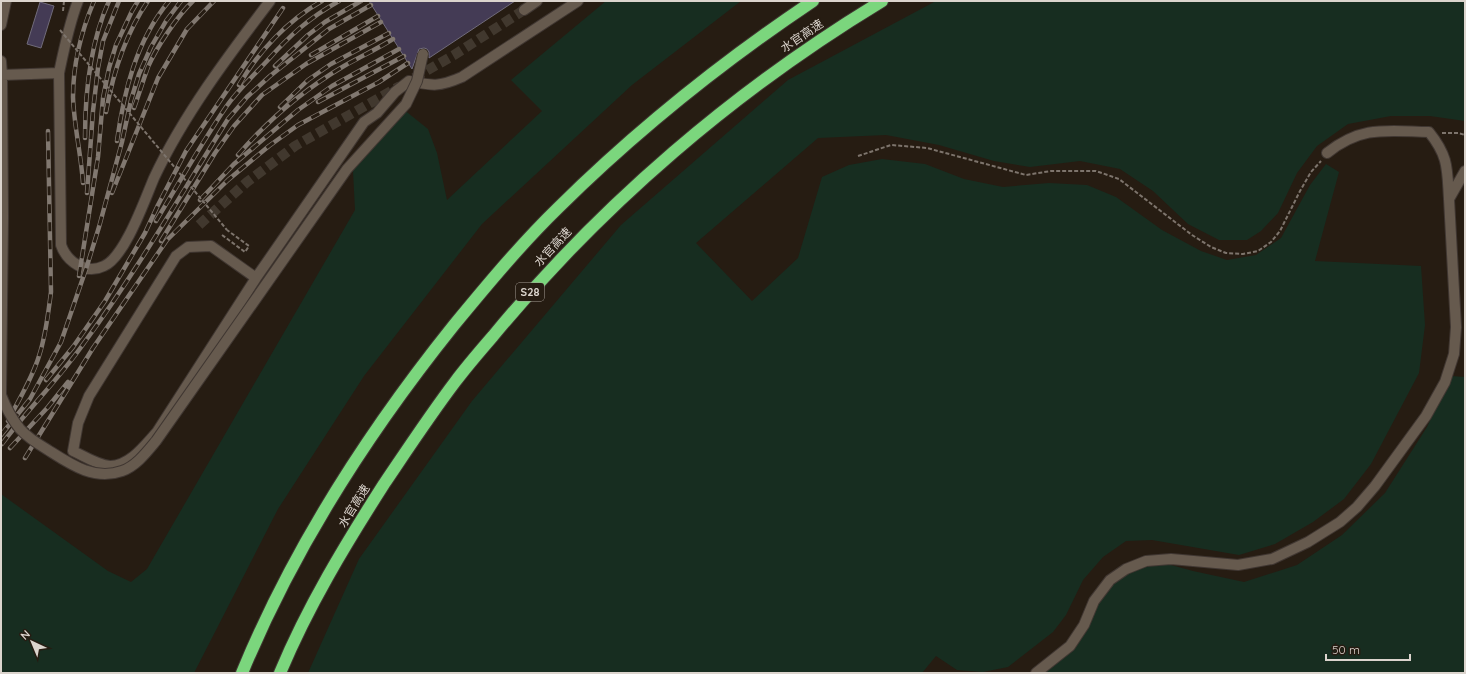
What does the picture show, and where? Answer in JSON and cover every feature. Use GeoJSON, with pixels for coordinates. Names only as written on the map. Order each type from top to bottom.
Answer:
{"type":"FeatureCollection","features":[{"type":"Feature","properties":{"kind":"highway","name":"水官高速"},"geometry":{"type":"LineString","coordinates":[[242,673],[257,637],[329,501],[378,427],[427,360],[492,279],[558,208],[624,148],[698,84],[758,38],[813,1]]}},
{"type":"Feature","properties":{"kind":"highway","name":"水官高速"},"geometry":{"type":"LineString","coordinates":[[280,673],[289,650],[321,586],[408,448],[456,381],[520,303],[585,233],[647,175],[716,117],[778,69],[882,1]]}},
{"type":"Feature","properties":{"kind":"lane"},"geometry":{"type":"LineString","coordinates":[[1,25],[6,1]]}},
{"type":"Feature","properties":{"kind":"lane"},"geometry":{"type":"LineString","coordinates":[[78,1],[66,41],[59,74],[61,245],[69,259],[86,269],[104,266],[118,253],[138,217],[154,178],[190,114],[227,57],[270,1]]}},
{"type":"Feature","properties":{"kind":"lane"},"geometry":{"type":"LineString","coordinates":[[524,10],[537,1]]}},
{"type":"Feature","properties":{"kind":"lane"},"geometry":{"type":"LineString","coordinates":[[256,278],[211,246],[188,247],[176,256],[89,396],[78,423],[73,451],[96,462],[110,466],[126,461],[140,451],[157,432],[256,278],[364,122],[378,113],[395,92],[410,81],[428,85],[445,84],[462,77],[578,1]]}},
{"type":"Feature","properties":{"kind":"lane"},"geometry":{"type":"LineString","coordinates":[[1,61],[3,217],[1,395],[7,412],[21,431],[83,470],[104,475],[122,471],[140,461],[156,442],[347,169],[406,104],[417,81],[423,54]]}},
{"type":"Feature","properties":{"kind":"lane"},"geometry":{"type":"LineString","coordinates":[[2,74],[59,74]]}},
{"type":"Feature","properties":{"kind":"lane"},"geometry":{"type":"LineString","coordinates":[[1036,673],[1070,646],[1084,625],[1094,601],[1110,580],[1126,569],[1146,561],[1165,560],[1238,565],[1272,559],[1308,542],[1340,522],[1357,507],[1379,480],[1426,416],[1445,382],[1454,354],[1456,327],[1446,162],[1439,145],[1429,132],[1378,130],[1364,133],[1337,145],[1327,154]]}},
{"type":"Feature","properties":{"kind":"lane"},"geometry":{"type":"LineString","coordinates":[[1449,199],[1465,171]]}},
{"type":"Feature","properties":{"kind":"path"},"geometry":{"type":"LineString","coordinates":[[60,30],[227,230],[249,246],[245,252],[222,235]]}},
{"type":"Feature","properties":{"kind":"path"},"geometry":{"type":"LineString","coordinates":[[1429,132],[1458,133],[1465,135]]}},
{"type":"Feature","properties":{"kind":"path"},"geometry":{"type":"LineString","coordinates":[[858,156],[890,145],[927,148],[1026,175],[1051,171],[1096,171],[1119,180],[1192,235],[1211,247],[1226,253],[1243,254],[1258,251],[1271,242],[1280,231],[1300,191],[1312,172],[1327,154]]}},
{"type":"Feature","properties":{"kind":"green space"},"geometry":{"type":"Polygon","coordinates":[[[606,1],[741,1],[632,85],[482,224],[364,376],[278,509],[194,673],[1,673],[1,494],[108,571],[131,582],[147,569],[355,210],[353,171],[378,136],[403,109],[428,129],[437,153],[447,200],[542,111],[511,80],[606,1]]]}},
{"type":"Feature","properties":{"kind":"green space"},"geometry":{"type":"Polygon","coordinates":[[[936,1],[1465,1],[1465,121],[1430,116],[1391,116],[1348,124],[1317,146],[1297,173],[1278,213],[1261,231],[1247,240],[1219,240],[1188,224],[1153,191],[1120,169],[1080,161],[1030,167],[994,161],[939,145],[886,135],[818,138],[696,243],[752,301],[798,258],[822,177],[849,165],[882,159],[925,164],[964,179],[1003,187],[1049,183],[1087,185],[1116,197],[1162,230],[1201,251],[1227,260],[1256,255],[1281,238],[1310,185],[1326,164],[1339,172],[1315,261],[1421,266],[1425,325],[1419,373],[1371,464],[1344,499],[1313,522],[1275,544],[1239,555],[1152,540],[1126,541],[1103,557],[1083,580],[1066,615],[1053,632],[1008,667],[983,672],[957,670],[936,656],[922,673],[308,673],[359,559],[472,401],[621,225],[788,80],[936,1]]]}},
{"type":"Feature","properties":{"kind":"green space"},"geometry":{"type":"Polygon","coordinates":[[[1451,376],[1465,377],[1465,673],[1035,673],[1052,662],[1074,635],[1118,569],[1160,562],[1244,582],[1297,565],[1342,535],[1385,493],[1427,427],[1451,376]]]}},
{"type":"Feature","properties":{"kind":"building"},"geometry":{"type":"Polygon","coordinates":[[[369,1],[515,1],[429,58],[429,52],[427,49],[419,49],[412,69],[369,1]]]}},
{"type":"Feature","properties":{"kind":"building"},"geometry":{"type":"Polygon","coordinates":[[[40,2],[54,6],[41,48],[27,44],[40,2]]]}},
{"type":"Feature","properties":{"kind":"tunnel"},"geometry":{"type":"LineString","coordinates":[[414,78],[454,55],[524,10]]}},
{"type":"Feature","properties":{"kind":"tunnel"},"geometry":{"type":"LineString","coordinates":[[199,225],[247,182],[295,146],[400,86]]}},
{"type":"Feature","properties":{"kind":"railway"},"geometry":{"type":"LineString","coordinates":[[83,183],[76,129],[73,84],[76,60],[85,24],[94,1]]}},
{"type":"Feature","properties":{"kind":"railway"},"geometry":{"type":"LineString","coordinates":[[85,138],[86,103],[90,68],[97,34],[109,1]]}},
{"type":"Feature","properties":{"kind":"railway"},"geometry":{"type":"LineString","coordinates":[[87,193],[93,111],[98,68],[103,41],[119,1]]}},
{"type":"Feature","properties":{"kind":"railway"},"geometry":{"type":"LineString","coordinates":[[79,276],[98,157],[103,98],[109,68],[116,45],[138,1]]}},
{"type":"Feature","properties":{"kind":"railway"},"geometry":{"type":"LineString","coordinates":[[106,112],[112,83],[121,54],[133,26],[148,1]]}},
{"type":"Feature","properties":{"kind":"railway"},"geometry":{"type":"LineString","coordinates":[[117,141],[123,104],[133,67],[148,33],[169,1]]}},
{"type":"Feature","properties":{"kind":"railway"},"geometry":{"type":"LineString","coordinates":[[1,435],[30,399],[61,342],[99,227],[139,74],[151,47],[166,21],[181,1]]}},
{"type":"Feature","properties":{"kind":"railway"},"geometry":{"type":"LineString","coordinates":[[134,108],[148,67],[156,51],[174,23],[193,1]]}},
{"type":"Feature","properties":{"kind":"railway"},"geometry":{"type":"LineString","coordinates":[[112,193],[158,78],[187,29],[214,1]]}},
{"type":"Feature","properties":{"kind":"railway"},"geometry":{"type":"LineString","coordinates":[[239,85],[255,61],[275,38],[297,18],[322,1]]}},
{"type":"Feature","properties":{"kind":"railway"},"geometry":{"type":"LineString","coordinates":[[156,221],[226,107],[246,83],[292,35],[318,14],[339,1]]}},
{"type":"Feature","properties":{"kind":"railway"},"geometry":{"type":"LineString","coordinates":[[275,66],[308,35],[325,22],[361,1]]}},
{"type":"Feature","properties":{"kind":"railway"},"geometry":{"type":"LineString","coordinates":[[2,444],[64,369],[103,316],[158,232],[228,119],[247,97],[270,76],[329,29],[371,5]]}},
{"type":"Feature","properties":{"kind":"railway"},"geometry":{"type":"LineString","coordinates":[[46,380],[73,347],[105,301],[145,233],[186,151],[283,8]]}},
{"type":"Feature","properties":{"kind":"railway"},"geometry":{"type":"LineString","coordinates":[[311,55],[378,16]]}},
{"type":"Feature","properties":{"kind":"railway"},"geometry":{"type":"LineString","coordinates":[[161,241],[215,153],[234,126],[262,95],[306,64],[381,22]]}},
{"type":"Feature","properties":{"kind":"railway"},"geometry":{"type":"LineString","coordinates":[[280,107],[308,80],[331,64],[389,33]]}},
{"type":"Feature","properties":{"kind":"railway"},"geometry":{"type":"LineString","coordinates":[[238,155],[274,118],[301,95],[329,75],[393,39]]}},
{"type":"Feature","properties":{"kind":"railway"},"geometry":{"type":"LineString","coordinates":[[200,200],[234,164],[298,110],[332,86],[399,49]]}},
{"type":"Feature","properties":{"kind":"railway"},"geometry":{"type":"LineString","coordinates":[[318,102],[404,56]]}},
{"type":"Feature","properties":{"kind":"railway"},"geometry":{"type":"LineString","coordinates":[[25,458],[93,348],[167,240],[228,180],[269,146],[298,125],[379,82],[408,63]]}},
{"type":"Feature","properties":{"kind":"railway"},"geometry":{"type":"LineString","coordinates":[[8,421],[29,381],[36,364],[43,340],[49,308],[51,292],[48,131]]}},
{"type":"Feature","properties":{"kind":"railway"},"geometry":{"type":"LineString","coordinates":[[10,448],[48,407],[68,382]]}}]}
